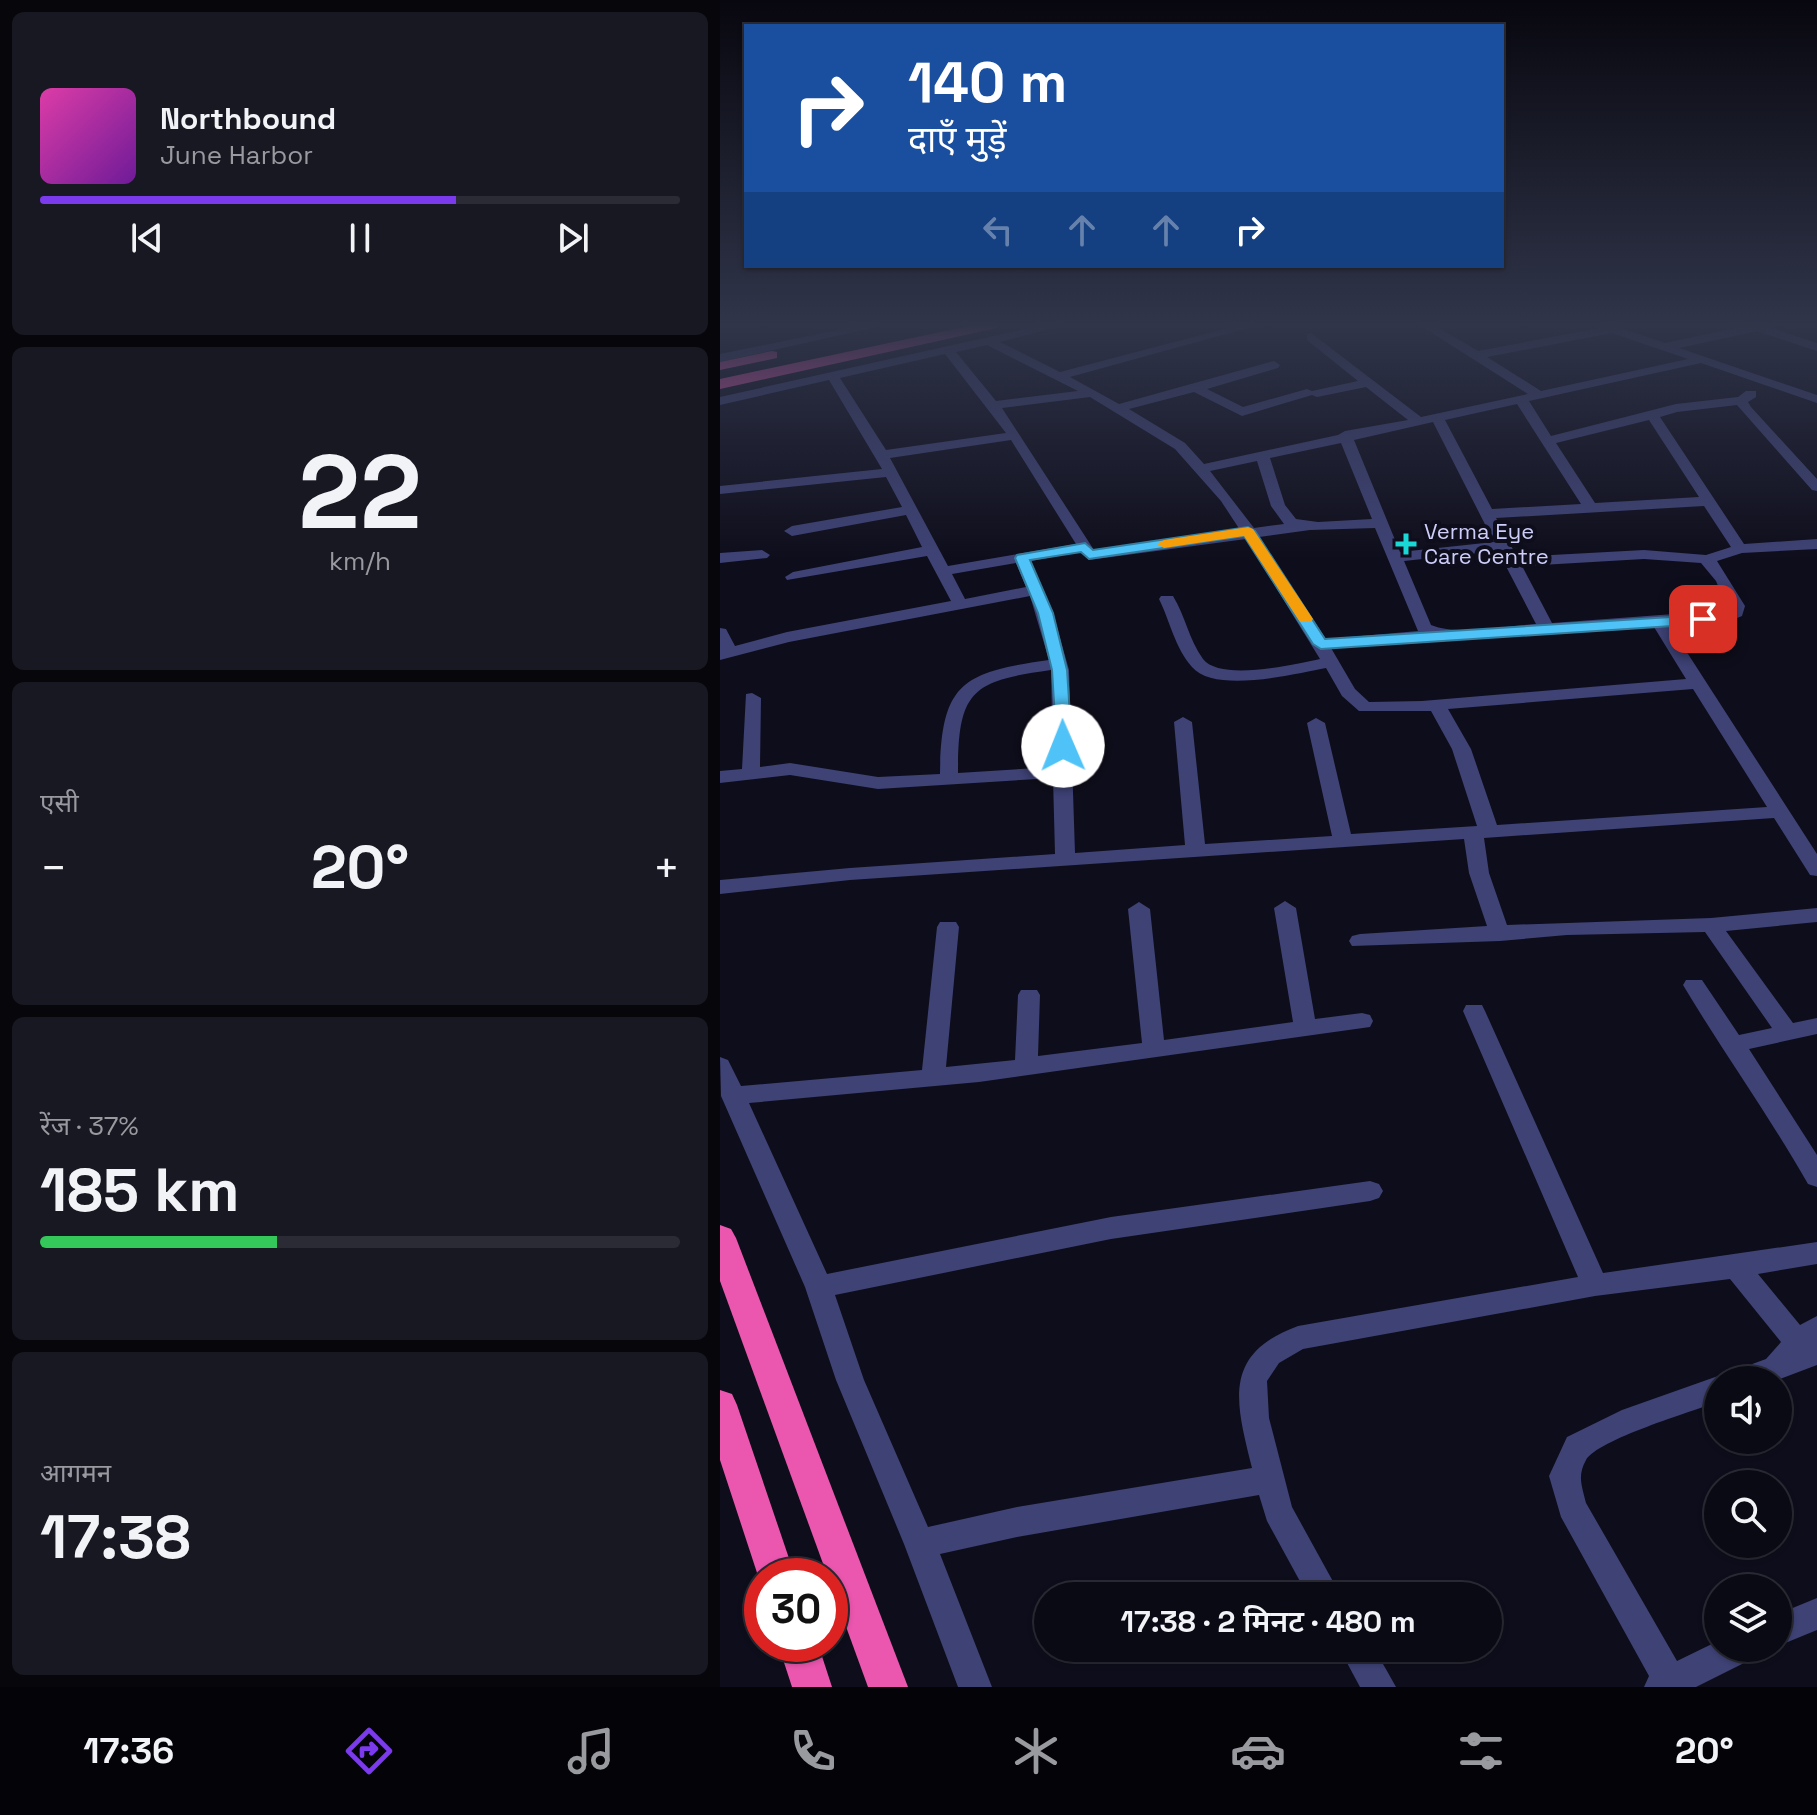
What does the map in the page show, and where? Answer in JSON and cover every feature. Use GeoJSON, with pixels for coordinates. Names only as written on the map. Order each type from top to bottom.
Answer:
{"type":"FeatureCollection","features":[{"type":"Feature","properties":{"kind":"highway"},"geometry":{"type":"LineString","coordinates":[[720,1238],[888,1687]]}},
{"type":"Feature","properties":{"kind":"highway"},"geometry":{"type":"LineString","coordinates":[[720,1405],[770,1558]]}},
{"type":"Feature","properties":{"kind":"highway"},"geometry":{"type":"LineString","coordinates":[[804,1662],[812,1687]]}},
{"type":"Feature","properties":{"kind":"street"},"geometry":{"type":"LineString","coordinates":[[849,403],[882,455],[960,604]]}},
{"type":"Feature","properties":{"kind":"street"},"geometry":{"type":"LineString","coordinates":[[1013,403],[994,405],[1051,489],[1089,555],[1248,531],[1381,523]]}},
{"type":"Feature","properties":{"kind":"street"},"geometry":{"type":"LineString","coordinates":[[1110,403],[1180,446],[1202,469],[1248,531],[1348,692],[1365,707],[1436,705],[1698,683]]}},
{"type":"Feature","properties":{"kind":"street"},"geometry":{"type":"LineString","coordinates":[[1119,408],[1139,403]]}},
{"type":"Feature","properties":{"kind":"street"},"geometry":{"type":"LineString","coordinates":[[1224,403],[1242,412],[1276,403]]}},
{"type":"Feature","properties":{"kind":"street"},"geometry":{"type":"LineString","coordinates":[[1395,403],[1416,420]]}},
{"type":"Feature","properties":{"kind":"street"},"geometry":{"type":"LineString","coordinates":[[1202,469],[1498,403]]}},
{"type":"Feature","properties":{"kind":"street"},"geometry":{"type":"LineString","coordinates":[[1523,403],[1590,507]]}},
{"type":"Feature","properties":{"kind":"street"},"geometry":{"type":"LineString","coordinates":[[1547,441],[1676,408],[1725,403]]}},
{"type":"Feature","properties":{"kind":"street"},"geometry":{"type":"LineString","coordinates":[[1742,403],[1817,487]]}},
{"type":"Feature","properties":{"kind":"street"},"geometry":{"type":"LineString","coordinates":[[1652,415],[1740,549]]}},
{"type":"Feature","properties":{"kind":"street"},"geometry":{"type":"LineString","coordinates":[[1436,416],[1546,628]]}},
{"type":"Feature","properties":{"kind":"street"},"geometry":{"type":"LineString","coordinates":[[1345,435],[1424,628],[1439,634]]}},
{"type":"Feature","properties":{"kind":"street"},"geometry":{"type":"LineString","coordinates":[[882,455],[1013,436]]}},
{"type":"Feature","properties":{"kind":"street"},"geometry":{"type":"LineString","coordinates":[[1262,454],[1278,506],[1285,518],[1306,526]]}},
{"type":"Feature","properties":{"kind":"street"},"geometry":{"type":"LineString","coordinates":[[720,490],[891,472]]}},
{"type":"Feature","properties":{"kind":"street"},"geometry":{"type":"LineString","coordinates":[[1486,514],[1708,501]]}},
{"type":"Feature","properties":{"kind":"street"},"geometry":{"type":"LineString","coordinates":[[792,531],[911,510]]}},
{"type":"Feature","properties":{"kind":"street"},"geometry":{"type":"LineString","coordinates":[[1706,560],[1740,549],[1817,544]]}},
{"type":"Feature","properties":{"kind":"street"},"geometry":{"type":"LineString","coordinates":[[1393,557],[1502,546]]}},
{"type":"Feature","properties":{"kind":"street"},"geometry":{"type":"LineString","coordinates":[[944,571],[1085,547]]}},
{"type":"Feature","properties":{"kind":"street"},"geometry":{"type":"LineString","coordinates":[[793,577],[932,550]]}},
{"type":"Feature","properties":{"kind":"street"},"geometry":{"type":"LineString","coordinates":[[720,558],[762,555]]}},
{"type":"Feature","properties":{"kind":"street"},"geometry":{"type":"LineString","coordinates":[[1321,644],[1439,634],[1725,618],[1736,613],[1737,606],[1714,567],[1697,556],[1642,555],[1513,562]]}},
{"type":"Feature","properties":{"kind":"street"},"geometry":{"type":"LineString","coordinates":[[1022,558],[1037,590],[1058,664],[1063,720],[1065,860]]}},
{"type":"Feature","properties":{"kind":"street"},"geometry":{"type":"LineString","coordinates":[[720,633],[725,653],[787,637],[1037,590]]}},
{"type":"Feature","properties":{"kind":"street"},"geometry":{"type":"LineString","coordinates":[[1167,599],[1200,666],[1212,673],[1265,672],[1331,662]]}},
{"type":"Feature","properties":{"kind":"street"},"geometry":{"type":"LineString","coordinates":[[1659,622],[1817,870]]}},
{"type":"Feature","properties":{"kind":"street"},"geometry":{"type":"LineString","coordinates":[[949,779],[948,740],[954,708],[962,692],[979,678],[1058,664]]}},
{"type":"Feature","properties":{"kind":"street"},"geometry":{"type":"LineString","coordinates":[[751,773],[752,698]]}},
{"type":"Feature","properties":{"kind":"street"},"geometry":{"type":"LineString","coordinates":[[1436,705],[1446,717],[1456,739],[1481,832],[1479,873],[1500,934]]}},
{"type":"Feature","properties":{"kind":"street"},"geometry":{"type":"LineString","coordinates":[[1183,722],[1196,851]]}},
{"type":"Feature","properties":{"kind":"street"},"geometry":{"type":"LineString","coordinates":[[1316,723],[1343,841]]}},
{"type":"Feature","properties":{"kind":"street"},"geometry":{"type":"LineString","coordinates":[[720,777],[790,769],[878,783],[1063,772]]}},
{"type":"Feature","properties":{"kind":"street"},"geometry":{"type":"LineString","coordinates":[[720,887],[850,874],[1781,812]]}},
{"type":"Feature","properties":{"kind":"street"},"geometry":{"type":"LineString","coordinates":[[1285,908],[1305,1028]]}},
{"type":"Feature","properties":{"kind":"street"},"geometry":{"type":"LineString","coordinates":[[1139,909],[1154,1051]]}},
{"type":"Feature","properties":{"kind":"street"},"geometry":{"type":"LineString","coordinates":[[1360,941],[1567,928],[1711,925],[1817,915]]}},
{"type":"Feature","properties":{"kind":"street"},"geometry":{"type":"LineString","coordinates":[[1711,925],[1787,1032]]}},
{"type":"Feature","properties":{"kind":"street"},"geometry":{"type":"LineString","coordinates":[[933,1078],[948,927]]}},
{"type":"Feature","properties":{"kind":"street"},"geometry":{"type":"LineString","coordinates":[[1694,985],[1779,1113],[1817,1177]]}},
{"type":"Feature","properties":{"kind":"street"},"geometry":{"type":"LineString","coordinates":[[1026,1067],[1029,995]]}},
{"type":"Feature","properties":{"kind":"street"},"geometry":{"type":"LineString","coordinates":[[1474,1011],[1595,1285]]}},
{"type":"Feature","properties":{"kind":"street"},"geometry":{"type":"LineString","coordinates":[[733,1096],[1026,1067],[1362,1021]]}},
{"type":"Feature","properties":{"kind":"street"},"geometry":{"type":"LineString","coordinates":[[1731,1045],[1817,1026]]}},
{"type":"Feature","properties":{"kind":"street"},"geometry":{"type":"LineString","coordinates":[[720,1066],[819,1287],[850,1380],[920,1544],[975,1687]]}},
{"type":"Feature","properties":{"kind":"street"},"geometry":{"type":"LineString","coordinates":[[819,1287],[1111,1228],[1370,1191]]}},
{"type":"Feature","properties":{"kind":"street"},"geometry":{"type":"LineString","coordinates":[[1317,1582],[1278,1511],[1254,1418],[1253,1379],[1269,1354],[1298,1338],[1595,1285],[1817,1253]]}},
{"type":"Feature","properties":{"kind":"street"},"geometry":{"type":"LineString","coordinates":[[1736,1267],[1811,1341],[1779,1366]]}},
{"type":"Feature","properties":{"kind":"street"},"geometry":{"type":"LineString","coordinates":[[1704,1394],[1632,1419],[1577,1447],[1564,1476],[1572,1507],[1668,1685],[1712,1662]]}},
{"type":"Feature","properties":{"kind":"street"},"geometry":{"type":"LineString","coordinates":[[920,1544],[1017,1522],[1270,1479]]}},
{"type":"Feature","properties":{"kind":"street"},"geometry":{"type":"LineString","coordinates":[[1792,1624],[1817,1614]]}},
{"type":"Feature","properties":{"kind":"street"},"geometry":{"type":"LineString","coordinates":[[1364,1662],[1379,1687]]}},
{"type":"Feature","properties":{"kind":"slow traffic"},"geometry":{"type":"LineString","coordinates":[[1164,544],[1248,531],[1306,619]]}},
{"type":"Feature","properties":{"kind":"place","name":"Verma Eye Care Centre"},"geometry":{"type":"Point","coordinates":[1406,544]}},
{"type":"Feature","properties":{"kind":"route"},"geometry":{"type":"LineString","coordinates":[[1063,746],[1060,670],[1045,613],[1022,558],[1085,547],[1089,555],[1248,531],[1321,644],[1703,619]]}}]}
